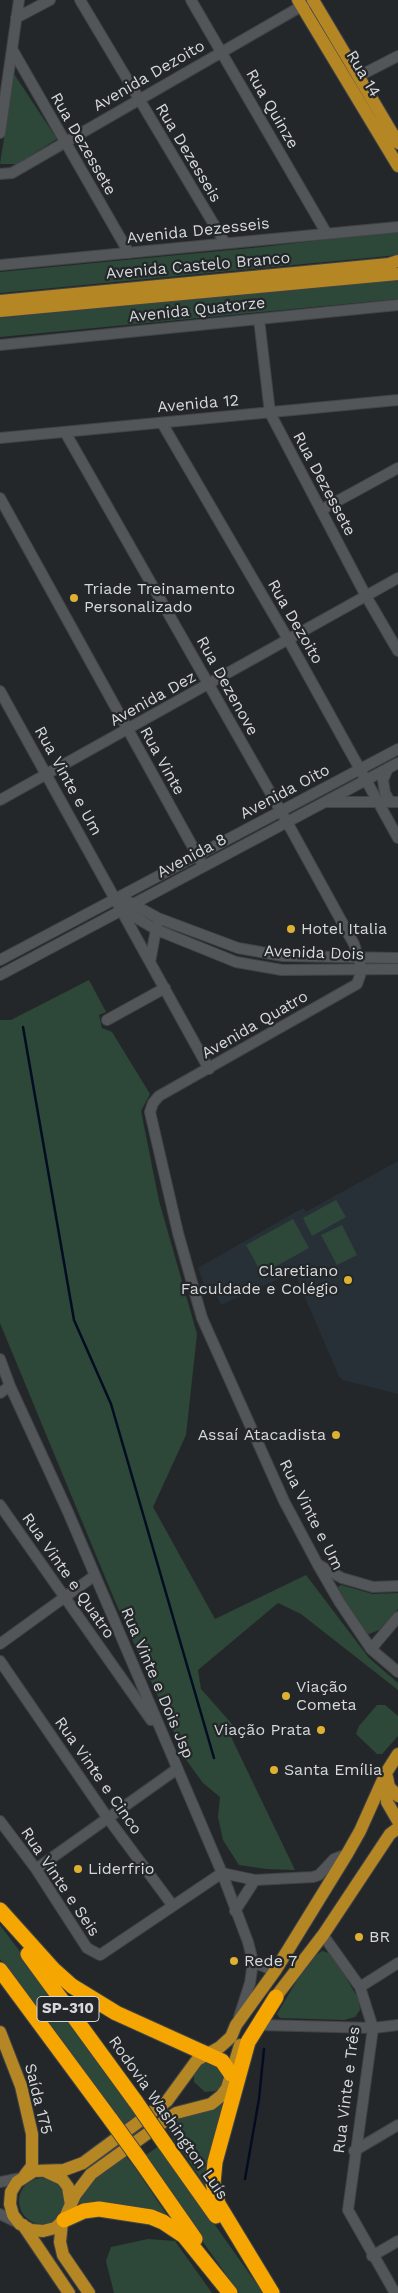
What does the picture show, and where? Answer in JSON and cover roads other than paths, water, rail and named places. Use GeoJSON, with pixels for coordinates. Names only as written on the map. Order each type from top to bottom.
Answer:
{"type":"FeatureCollection","features":[{"type":"Feature","properties":{"kind":"highway"},"geometry":{"type":"LineString","coordinates":[[0,1910],[53,1969],[72,1986],[116,2013],[222,2061],[231,2074]]}},
{"type":"Feature","properties":{"kind":"highway","name":"Rodovia Washington Luís"},"geometry":{"type":"LineString","coordinates":[[0,1917],[136,2102],[271,2293]]}},
{"type":"Feature","properties":{"kind":"highway","name":"SP-310"},"geometry":{"type":"LineString","coordinates":[[0,1970],[140,2160],[231,2293]]}},
{"type":"Feature","properties":{"kind":"highway"},"geometry":{"type":"LineString","coordinates":[[0,1986],[60,2049]]}},
{"type":"Feature","properties":{"kind":"highway"},"geometry":{"type":"LineString","coordinates":[[271,2293],[218,2204],[213,2183],[215,2162],[248,2042],[276,1997]]}},
{"type":"Feature","properties":{"kind":"highway"},"geometry":{"type":"LineString","coordinates":[[66,2217],[92,2209],[151,2217],[163,2222],[184,2236],[231,2293]]}},
{"type":"Feature","properties":{"kind":"main road","name":"Rua 14"},"geometry":{"type":"LineString","coordinates":[[306,1],[359,76],[398,143]]}},
{"type":"Feature","properties":{"kind":"main road","name":"Rua 14"},"geometry":{"type":"LineString","coordinates":[[306,1],[398,166]]}},
{"type":"Feature","properties":{"kind":"main road","name":"Avenida Castelo Branco"},"geometry":{"type":"LineString","coordinates":[[0,301],[394,268]]}},
{"type":"Feature","properties":{"kind":"main road","name":"Avenida Castelo Branco"},"geometry":{"type":"LineString","coordinates":[[0,311],[394,268]]}},
{"type":"Feature","properties":{"kind":"main road"},"geometry":{"type":"LineString","coordinates":[[69,2293],[22,2224],[13,2214],[10,2204],[12,2192],[23,2176],[42,2170],[64,2170],[83,2163],[167,2101],[197,2060],[220,2047],[231,2037],[236,2025],[275,1971],[347,1854],[386,1773],[398,1754]]}},
{"type":"Feature","properties":{"kind":"main road"},"geometry":{"type":"LineString","coordinates":[[386,1773],[389,1787],[398,1796]]}},
{"type":"Feature","properties":{"kind":"main road"},"geometry":{"type":"LineString","coordinates":[[386,1773],[387,1802],[398,1820]]}},
{"type":"Feature","properties":{"kind":"main road"},"geometry":{"type":"LineString","coordinates":[[22,2224],[31,2230],[43,2231],[55,2228],[66,2217],[75,2195],[91,2174],[176,2113],[211,2104],[221,2096],[227,2088],[242,2040],[323,1935],[390,1834],[398,1828]]}},
{"type":"Feature","properties":{"kind":"main road","name":"Saída 175"},"geometry":{"type":"LineString","coordinates":[[0,2032],[22,2086],[32,2134],[32,2166],[23,2176]]}},
{"type":"Feature","properties":{"kind":"main road"},"geometry":{"type":"LineString","coordinates":[[42,2170],[53,2173],[65,2182],[71,2197],[60,2242],[63,2255],[88,2293]]}},
{"type":"Feature","properties":{"kind":"street"},"geometry":{"type":"LineString","coordinates":[[0,133],[19,0]]}},
{"type":"Feature","properties":{"kind":"street"},"geometry":{"type":"LineString","coordinates":[[16,18],[50,0]]}},
{"type":"Feature","properties":{"kind":"street","name":"Rua Dezesseis"},"geometry":{"type":"LineString","coordinates":[[80,0],[225,244]]}},
{"type":"Feature","properties":{"kind":"street","name":"Rua Quinze"},"geometry":{"type":"LineString","coordinates":[[191,0],[327,234]]}},
{"type":"Feature","properties":{"kind":"street","name":"Avenida Dezoito"},"geometry":{"type":"LineString","coordinates":[[0,174],[12,173],[221,53],[306,1]]}},
{"type":"Feature","properties":{"kind":"street","name":"Rua Dezessete"},"geometry":{"type":"LineString","coordinates":[[12,49],[129,253]]}},
{"type":"Feature","properties":{"kind":"street"},"geometry":{"type":"LineString","coordinates":[[359,76],[398,56]]}},
{"type":"Feature","properties":{"kind":"street","name":"Avenida Dezesseis"},"geometry":{"type":"LineString","coordinates":[[0,265],[398,227]]}},
{"type":"Feature","properties":{"kind":"street","name":"Avenida Quatorze"},"geometry":{"type":"LineString","coordinates":[[0,345],[398,305]]}},
{"type":"Feature","properties":{"kind":"street","name":"Rua Dezessete"},"geometry":{"type":"LineString","coordinates":[[259,319],[270,412],[366,596],[398,651]]}},
{"type":"Feature","properties":{"kind":"street","name":"Avenida 12"},"geometry":{"type":"LineString","coordinates":[[0,438],[398,400]]}},
{"type":"Feature","properties":{"kind":"street","name":"Rua Dezoito"},"geometry":{"type":"LineString","coordinates":[[162,423],[289,641],[398,838]]}},
{"type":"Feature","properties":{"kind":"street","name":"Rua Dezenove"},"geometry":{"type":"LineString","coordinates":[[65,432],[287,822],[354,944],[362,970]]}},
{"type":"Feature","properties":{"kind":"street"},"geometry":{"type":"LineString","coordinates":[[321,510],[398,468]]}},
{"type":"Feature","properties":{"kind":"street","name":"Rua Vinte"},"geometry":{"type":"LineString","coordinates":[[0,498],[203,867]]}},
{"type":"Feature","properties":{"kind":"street","name":"Avenida Dez"},"geometry":{"type":"LineString","coordinates":[[0,800],[289,641],[398,578]]}},
{"type":"Feature","properties":{"kind":"street","name":"Rua Vinte e Um"},"geometry":{"type":"LineString","coordinates":[[0,691],[109,886],[126,907]]}},
{"type":"Feature","properties":{"kind":"street","name":"Avenida Oito"},"geometry":{"type":"LineString","coordinates":[[0,960],[398,749]]}},
{"type":"Feature","properties":{"kind":"street"},"geometry":{"type":"LineString","coordinates":[[393,766],[383,780],[385,793],[395,803]]}},
{"type":"Feature","properties":{"kind":"street","name":"Avenida 8"},"geometry":{"type":"LineString","coordinates":[[0,975],[393,766]]}},
{"type":"Feature","properties":{"kind":"street"},"geometry":{"type":"LineString","coordinates":[[325,802],[395,803]]}},
{"type":"Feature","properties":{"kind":"street"},"geometry":{"type":"LineString","coordinates":[[388,820],[395,803]]}},
{"type":"Feature","properties":{"kind":"street"},"geometry":{"type":"LineString","coordinates":[[126,907],[150,962],[209,1069]]}},
{"type":"Feature","properties":{"kind":"street","name":"Avenida Dois"},"geometry":{"type":"LineString","coordinates":[[126,907],[238,948],[283,956],[398,958]]}},
{"type":"Feature","properties":{"kind":"street","name":"Avenida Dois"},"geometry":{"type":"LineString","coordinates":[[126,907],[157,930],[236,962],[282,970],[398,970]]}},
{"type":"Feature","properties":{"kind":"street"},"geometry":{"type":"LineString","coordinates":[[150,962],[158,918]]}},
{"type":"Feature","properties":{"kind":"street"},"geometry":{"type":"LineString","coordinates":[[32,943],[39,954]]}},
{"type":"Feature","properties":{"kind":"street","name":"Avenida Quatro"},"geometry":{"type":"LineString","coordinates":[[156,1099],[357,984],[362,970]]}},
{"type":"Feature","properties":{"kind":"street"},"geometry":{"type":"LineString","coordinates":[[107,1020],[165,988]]}},
{"type":"Feature","properties":{"kind":"street","name":"Rua Vinte e Um"},"geometry":{"type":"LineString","coordinates":[[156,1099],[151,1106],[151,1120],[198,1307],[284,1501],[318,1565],[340,1603],[372,1649],[398,1672]]}},
{"type":"Feature","properties":{"kind":"street","name":"Rua Vinte e Dois Jsp"},"geometry":{"type":"LineString","coordinates":[[0,1359],[10,1386],[68,1512],[178,1769],[222,1873],[248,1942],[253,1962],[250,1983],[236,2025]]}},
{"type":"Feature","properties":{"kind":"street"},"geometry":{"type":"LineString","coordinates":[[0,1394],[10,1386]]}},
{"type":"Feature","properties":{"kind":"street","name":"Rua Vinte e Quatro"},"geometry":{"type":"LineString","coordinates":[[0,1505],[64,1599],[164,1737]]}},
{"type":"Feature","properties":{"kind":"street"},"geometry":{"type":"LineString","coordinates":[[318,1565],[342,1578],[372,1586],[398,1586]]}},
{"type":"Feature","properties":{"kind":"street"},"geometry":{"type":"LineString","coordinates":[[0,1644],[94,1576]]}},
{"type":"Feature","properties":{"kind":"street"},"geometry":{"type":"LineString","coordinates":[[372,1649],[398,1617]]}},
{"type":"Feature","properties":{"kind":"street","name":"Rua Vinte e Cinco"},"geometry":{"type":"LineString","coordinates":[[0,1661],[107,1817],[173,1906]]}},
{"type":"Feature","properties":{"kind":"street"},"geometry":{"type":"LineString","coordinates":[[36,1869],[107,1817],[178,1769]]}},
{"type":"Feature","properties":{"kind":"street","name":"Rua Vinte e Seis"},"geometry":{"type":"LineString","coordinates":[[0,1821],[36,1869],[87,1948],[100,1955],[173,1906]]}},
{"type":"Feature","properties":{"kind":"street"},"geometry":{"type":"LineString","coordinates":[[173,1906],[222,1873],[255,1880],[313,1877],[323,1871],[334,1860],[347,1854]]}},
{"type":"Feature","properties":{"kind":"street"},"geometry":{"type":"LineString","coordinates":[[235,1911],[255,1880]]}},
{"type":"Feature","properties":{"kind":"street","name":"Rua Vinte e Três"},"geometry":{"type":"LineString","coordinates":[[323,1935],[360,1987],[373,2028],[354,2151],[348,2210],[372,2256],[395,2293]]}},
{"type":"Feature","properties":{"kind":"street"},"geometry":{"type":"LineString","coordinates":[[253,1962],[275,1971]]}},
{"type":"Feature","properties":{"kind":"street"},"geometry":{"type":"LineString","coordinates":[[360,1987],[398,1963]]}},
{"type":"Feature","properties":{"kind":"street"},"geometry":{"type":"LineString","coordinates":[[260,2025],[373,2028],[398,2025]]}},
{"type":"Feature","properties":{"kind":"street"},"geometry":{"type":"LineString","coordinates":[[354,2151],[398,2125]]}},
{"type":"Feature","properties":{"kind":"street"},"geometry":{"type":"LineString","coordinates":[[0,2182],[23,2176]]}},
{"type":"Feature","properties":{"kind":"street"},"geometry":{"type":"LineString","coordinates":[[0,2214],[22,2224]]}},
{"type":"Feature","properties":{"kind":"street"},"geometry":{"type":"LineString","coordinates":[[372,2256],[398,2241]]}},
{"type":"Feature","properties":{"kind":"waterway"},"geometry":{"type":"LineString","coordinates":[[23,1027],[74,1320],[111,1404],[214,1758]]}},
{"type":"Feature","properties":{"kind":"waterway"},"geometry":{"type":"LineString","coordinates":[[245,2179],[259,2099],[264,2049]]}},
{"type":"Feature","properties":{"kind":"place","name":"Triade Treinamento Personalizado"},"geometry":{"type":"Point","coordinates":[74,598]}},
{"type":"Feature","properties":{"kind":"place","name":"Hotel Italia"},"geometry":{"type":"Point","coordinates":[291,929]}},
{"type":"Feature","properties":{"kind":"place","name":"Claretiano Faculdade e Colégio"},"geometry":{"type":"Point","coordinates":[348,1280]}},
{"type":"Feature","properties":{"kind":"place","name":"Assaí Atacadista"},"geometry":{"type":"Point","coordinates":[336,1435]}},
{"type":"Feature","properties":{"kind":"place","name":"Viação Cometa"},"geometry":{"type":"Point","coordinates":[286,1696]}},
{"type":"Feature","properties":{"kind":"place","name":"Viação Prata"},"geometry":{"type":"Point","coordinates":[321,1730]}},
{"type":"Feature","properties":{"kind":"place","name":"Santa Emília"},"geometry":{"type":"Point","coordinates":[274,1770]}},
{"type":"Feature","properties":{"kind":"place","name":"Liderfrio"},"geometry":{"type":"Point","coordinates":[78,1869]}},
{"type":"Feature","properties":{"kind":"place","name":"BR"},"geometry":{"type":"Point","coordinates":[359,1937]}},
{"type":"Feature","properties":{"kind":"place","name":"Rede 7"},"geometry":{"type":"Point","coordinates":[234,1961]}}]}
